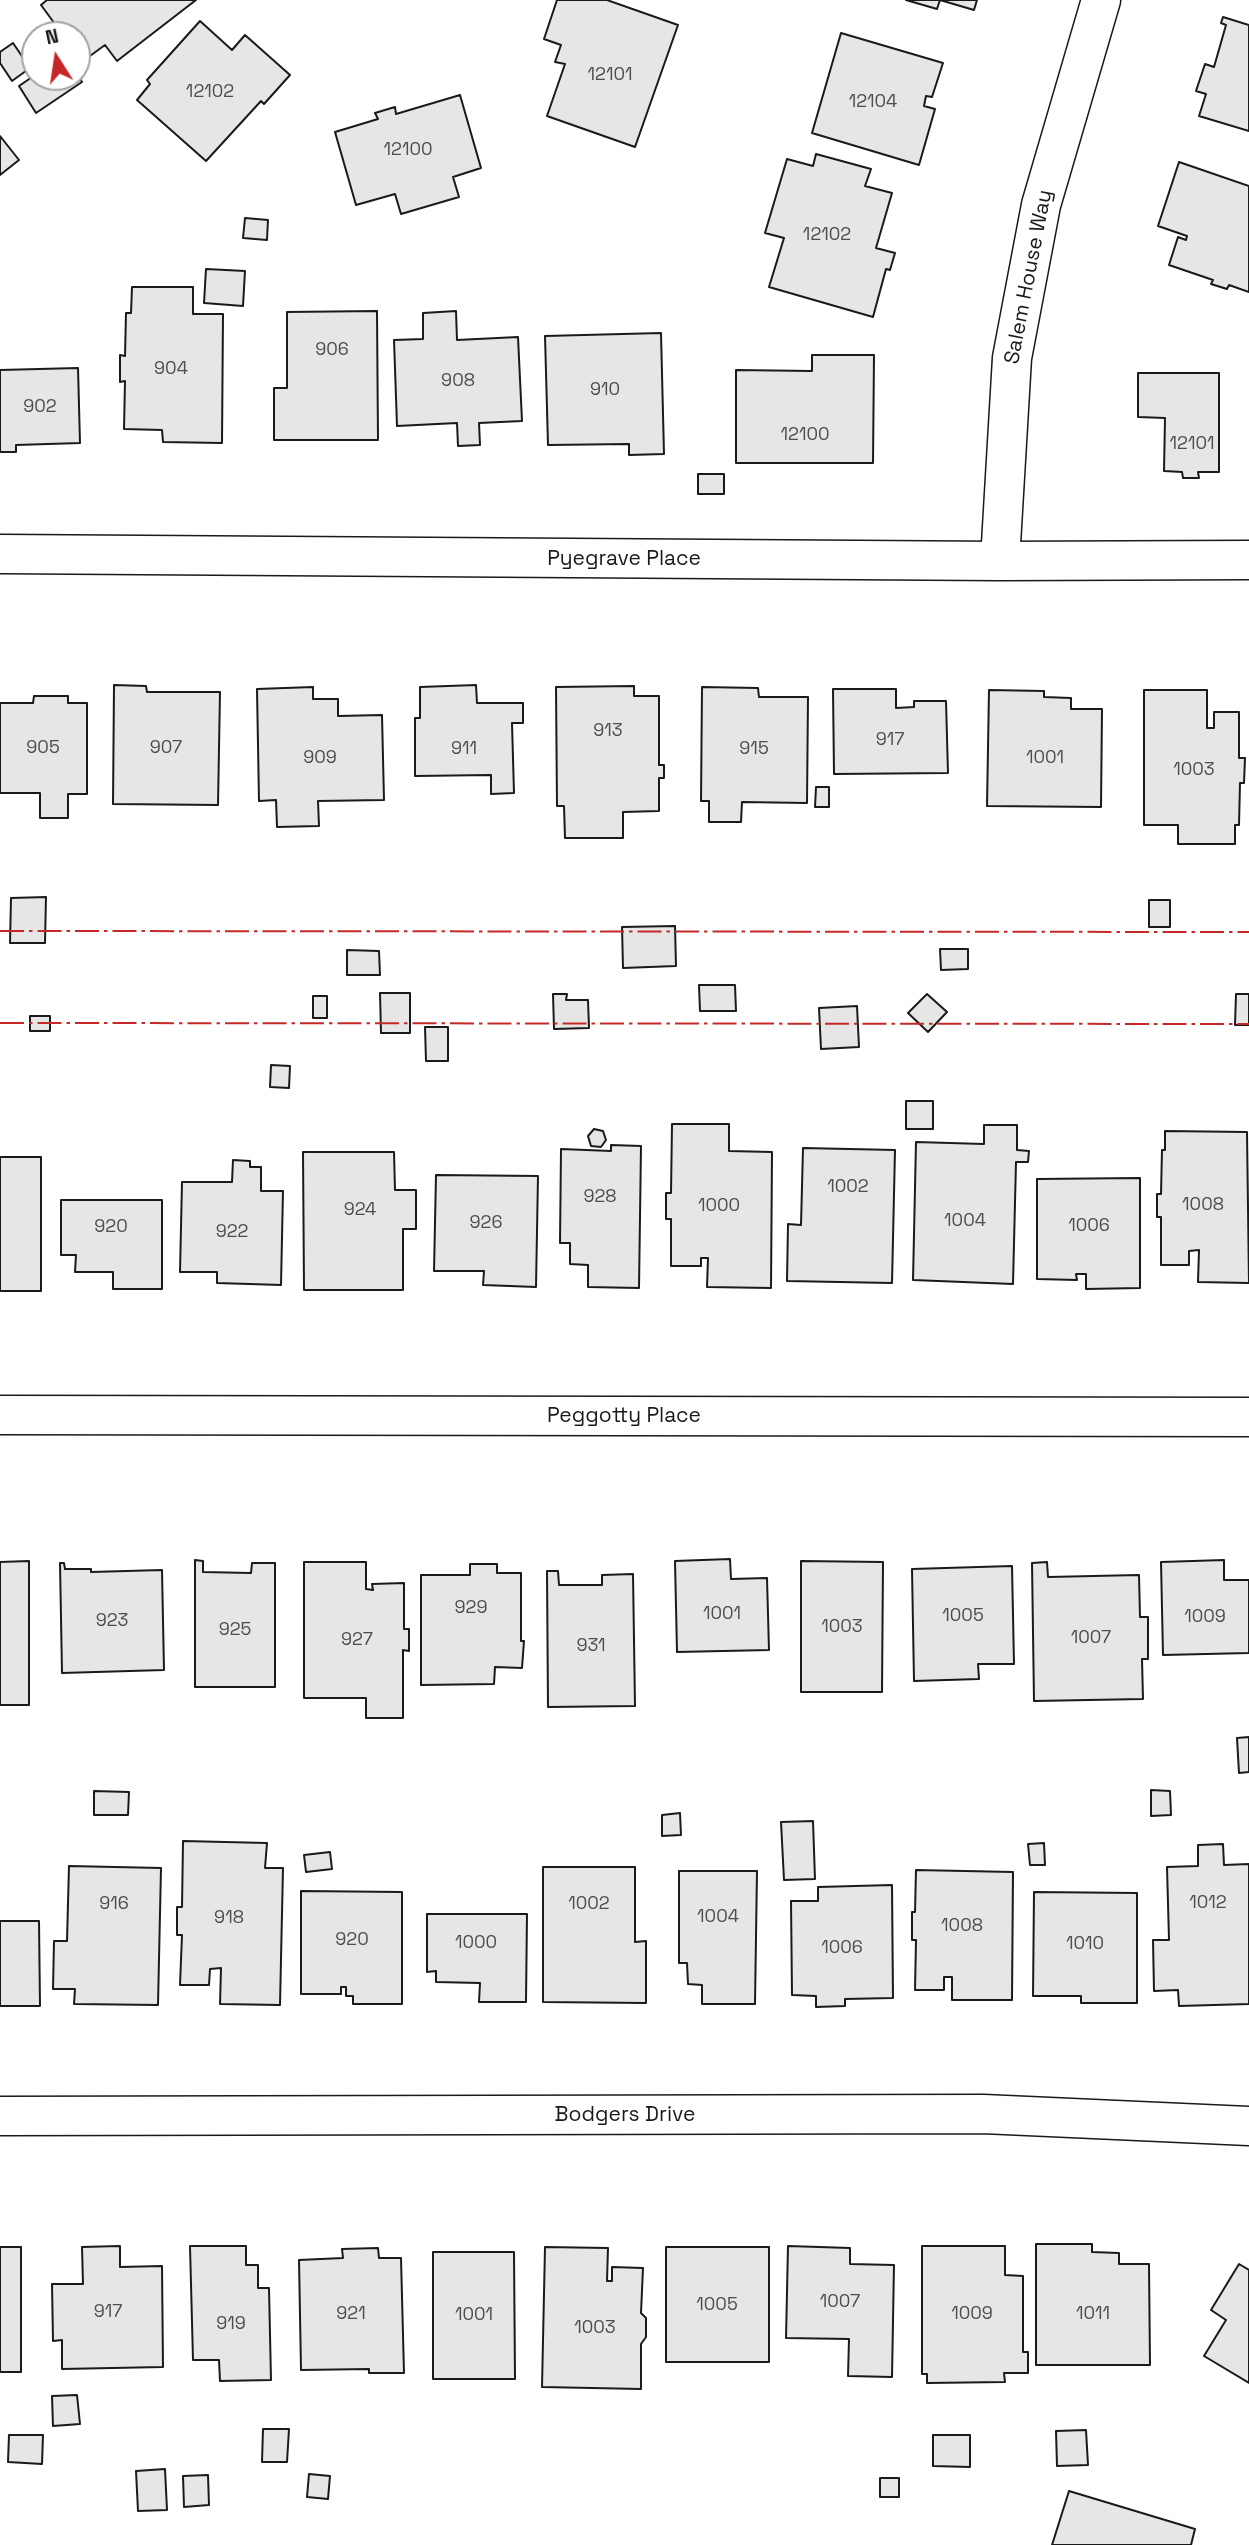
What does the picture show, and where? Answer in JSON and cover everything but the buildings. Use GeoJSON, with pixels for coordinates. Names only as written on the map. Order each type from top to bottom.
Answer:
{"type":"FeatureCollection","features":[{"type":"Feature","properties":{"kind":"street","name":"Salem House Way"},"geometry":{"type":"LineString","coordinates":[[1000,561],[1012,358],[1041,205],[1101,0]]}},
{"type":"Feature","properties":{"kind":"street","name":"Pyegrave Place"},"geometry":{"type":"LineString","coordinates":[[0,554],[1000,561],[1249,560]]}},
{"type":"Feature","properties":{"kind":"street","name":"Peggotty Place"},"geometry":{"type":"LineString","coordinates":[[0,1415],[1249,1417]]}},
{"type":"Feature","properties":{"kind":"street","name":"Bodgers Drive"},"geometry":{"type":"LineString","coordinates":[[0,2116],[983,2114],[1249,2126]]}},
{"type":"Feature","properties":{"kind":"power"},"geometry":{"type":"LineString","coordinates":[[0,931],[1249,932]]}},
{"type":"Feature","properties":{"kind":"power"},"geometry":{"type":"LineString","coordinates":[[0,1023],[1249,1024]]}}]}
